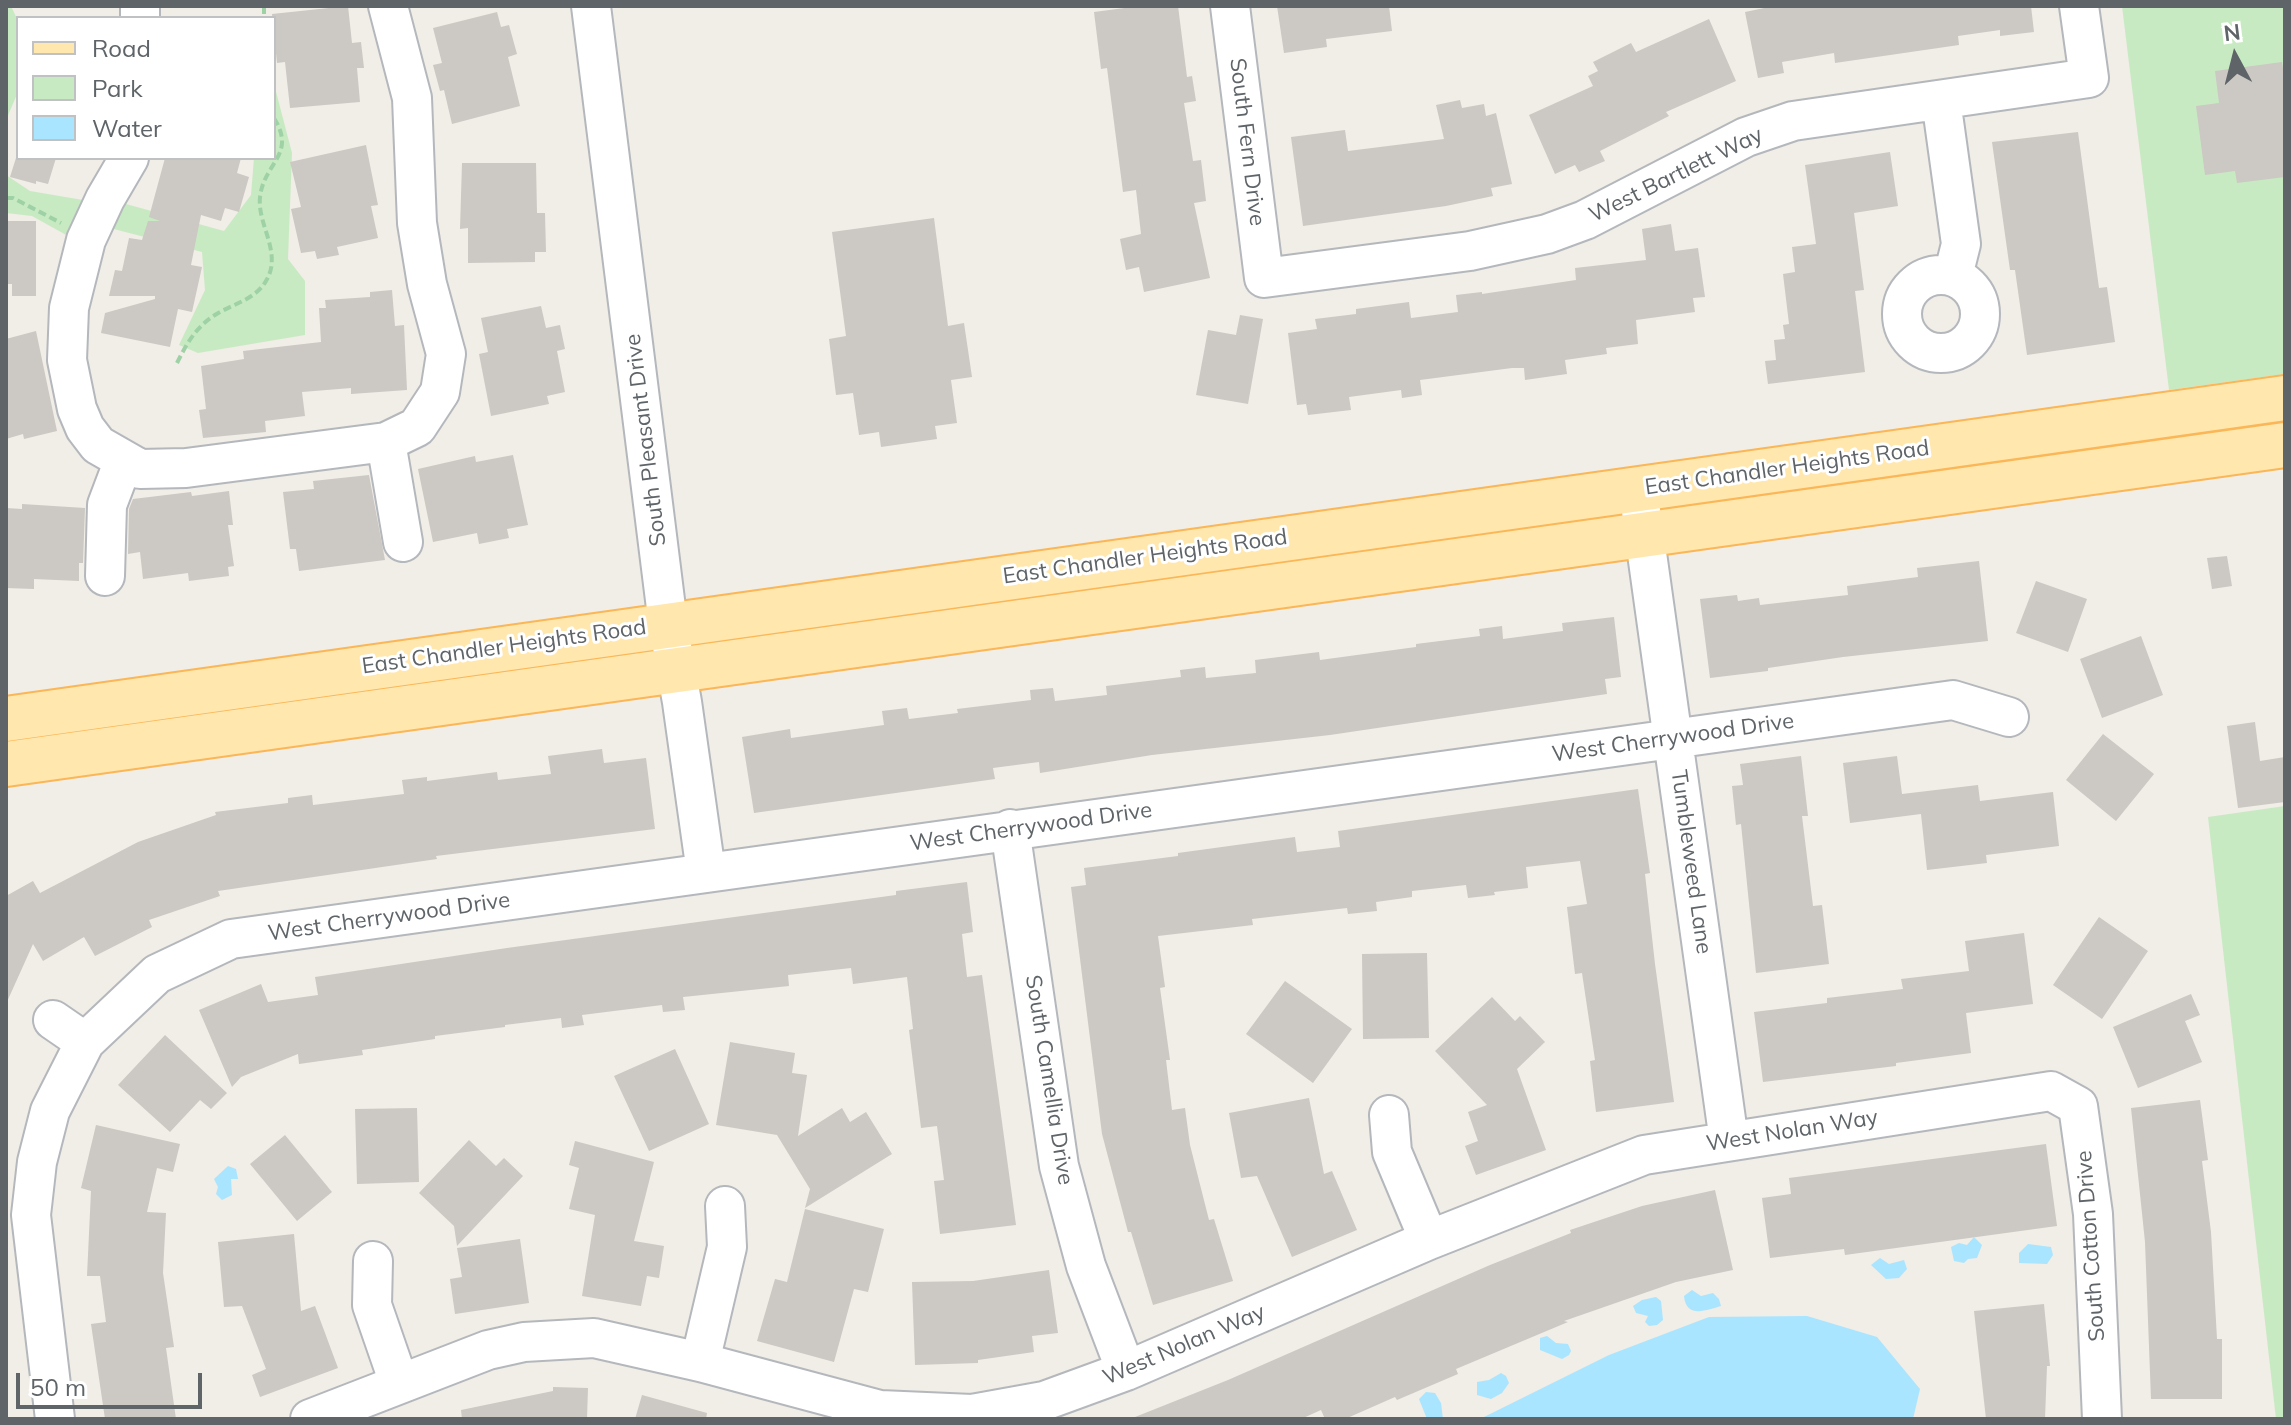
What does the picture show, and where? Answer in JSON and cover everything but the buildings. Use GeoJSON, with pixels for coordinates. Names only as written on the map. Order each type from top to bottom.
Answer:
{"type":"FeatureCollection","features":[{"type":"Feature","properties":{"kind":"main road","name":"East Chandler Heights Road"},"geometry":{"type":"LineString","coordinates":[[6,719],[2285,398]]}},
{"type":"Feature","properties":{"kind":"main road","name":"East Chandler Heights Road"},"geometry":{"type":"LineString","coordinates":[[6,764],[2285,445]]}},
{"type":"Feature","properties":{"kind":"street"},"geometry":{"type":"LineString","coordinates":[[128,160],[89,233],[69,308],[67,360],[77,409],[85,428],[98,445],[140,469],[186,468],[386,442],[417,427],[440,392],[446,354],[427,284],[417,223],[412,98],[388,6]]}},
{"type":"Feature","properties":{"kind":"street","name":"South Pleasant Drive"},"geometry":{"type":"LineString","coordinates":[[591,6],[668,624],[706,872]]}},
{"type":"Feature","properties":{"kind":"street","name":"South Fern Drive"},"geometry":{"type":"LineString","coordinates":[[1230,6],[1264,278]]}},
{"type":"Feature","properties":{"kind":"street","name":"West Bartlett Way"},"geometry":{"type":"LineString","coordinates":[[1264,278],[1509,244],[1585,220],[1724,147],[1769,128],[1818,117],[2089,78],[2079,6]]}},
{"type":"Feature","properties":{"kind":"street"},"geometry":{"type":"LineString","coordinates":[[1941,100],[1961,244],[1953,276]]}},
{"type":"Feature","properties":{"kind":"street"},"geometry":{"type":"LineString","coordinates":[[386,442],[403,542]]}},
{"type":"Feature","properties":{"kind":"street"},"geometry":{"type":"LineString","coordinates":[[105,576],[107,505],[124,460]]}},
{"type":"Feature","properties":{"kind":"street","name":"Tumbleweed Lane"},"geometry":{"type":"LineString","coordinates":[[1638,489],[1729,1141]]}},
{"type":"Feature","properties":{"kind":"street","name":"West Cherrywood Drive"},"geometry":{"type":"LineString","coordinates":[[55,1419],[31,1215],[37,1162],[50,1111],[85,1042],[157,974],[231,939],[1953,700],[2009,717]]}},
{"type":"Feature","properties":{"kind":"street","name":"South Camellia Drive"},"geometry":{"type":"LineString","coordinates":[[1010,829],[1059,1166],[1086,1266],[1126,1371]]}},
{"type":"Feature","properties":{"kind":"street"},"geometry":{"type":"LineString","coordinates":[[53,1020],[85,1042]]}},
{"type":"Feature","properties":{"kind":"street","name":"West Nolan Way"},"geometry":{"type":"LineString","coordinates":[[310,1419],[488,1350],[524,1342],[594,1338],[700,1362],[880,1410],[972,1414],[1044,1401],[1126,1371],[1429,1240],[1644,1155],[2051,1091]]}},
{"type":"Feature","properties":{"kind":"street","name":"South Cotton Drive"},"geometry":{"type":"LineString","coordinates":[[2051,1091],[2078,1106],[2093,1214],[2102,1419]]}},
{"type":"Feature","properties":{"kind":"street"},"geometry":{"type":"LineString","coordinates":[[1389,1115],[1392,1152],[1429,1240]]}},
{"type":"Feature","properties":{"kind":"street"},"geometry":{"type":"LineString","coordinates":[[700,1362],[727,1247],[725,1206]]}},
{"type":"Feature","properties":{"kind":"street"},"geometry":{"type":"LineString","coordinates":[[373,1261],[372,1305],[399,1383]]}},
{"type":"Feature","properties":{"kind":"path"},"geometry":{"type":"LineString","coordinates":[[177,363],[189,338],[203,325],[216,314],[259,292],[268,279],[272,261],[271,242],[262,218],[260,200],[262,185],[283,150],[283,131],[276,121]]}},
{"type":"Feature","properties":{"kind":"path"},"geometry":{"type":"LineString","coordinates":[[6,198],[13,198],[51,219],[89,233]]}},
{"type":"Feature","properties":{"kind":"green space"},"geometry":{"type":"Polygon","coordinates":[[[6,6],[11,6],[16,17],[16,97],[6,120],[6,6]]]}},
{"type":"Feature","properties":{"kind":"green space"},"geometry":{"type":"Polygon","coordinates":[[[2122,6],[2285,6],[2285,374],[2169,390],[2122,6]]]}},
{"type":"Feature","properties":{"kind":"green space"},"geometry":{"type":"Polygon","coordinates":[[[276,92],[292,153],[288,259],[305,281],[305,335],[198,353],[179,345],[205,290],[202,252],[110,228],[126,204],[224,231],[251,195],[254,160],[276,160],[276,92]]]}},
{"type":"Feature","properties":{"kind":"green space"},"geometry":{"type":"Polygon","coordinates":[[[6,175],[30,191],[83,200],[68,236],[32,216],[6,213],[6,175]]]}},
{"type":"Feature","properties":{"kind":"green space"},"geometry":{"type":"Polygon","coordinates":[[[2285,806],[2285,1419],[2276,1419],[2208,817],[2285,806]]]}},
{"type":"Feature","properties":{"kind":"water"},"geometry":{"type":"Polygon","coordinates":[[[228,1166],[236,1169],[238,1179],[231,1179],[232,1195],[222,1200],[216,1194],[218,1187],[214,1179],[228,1166]]]}},
{"type":"Feature","properties":{"kind":"water"},"geometry":{"type":"Polygon","coordinates":[[[1974,1237],[1982,1245],[1977,1258],[1964,1263],[1954,1261],[1951,1247],[1959,1243],[1967,1245],[1974,1237]]]}},
{"type":"Feature","properties":{"kind":"water"},"geometry":{"type":"Polygon","coordinates":[[[2028,1244],[2051,1247],[2053,1255],[2047,1264],[2019,1263],[2019,1253],[2028,1244]]]}},
{"type":"Feature","properties":{"kind":"water"},"geometry":{"type":"Polygon","coordinates":[[[1880,1258],[1889,1264],[1904,1260],[1907,1269],[1899,1278],[1886,1279],[1871,1265],[1880,1258]]]}},
{"type":"Feature","properties":{"kind":"water"},"geometry":{"type":"Polygon","coordinates":[[[1692,1290],[1701,1296],[1713,1293],[1721,1306],[1704,1311],[1689,1308],[1684,1296],[1692,1290]]]}},
{"type":"Feature","properties":{"kind":"water"},"geometry":{"type":"Polygon","coordinates":[[[1656,1297],[1661,1301],[1663,1320],[1649,1326],[1645,1322],[1648,1316],[1636,1313],[1633,1306],[1656,1297]]]}},
{"type":"Feature","properties":{"kind":"water"},"geometry":{"type":"Polygon","coordinates":[[[1807,1316],[1877,1337],[1920,1389],[1913,1419],[1480,1419],[1609,1355],[1709,1317],[1807,1316]]]}},
{"type":"Feature","properties":{"kind":"water"},"geometry":{"type":"Polygon","coordinates":[[[1547,1336],[1556,1343],[1568,1344],[1569,1355],[1562,1359],[1540,1350],[1540,1338],[1547,1336]]]}},
{"type":"Feature","properties":{"kind":"water"},"geometry":{"type":"Polygon","coordinates":[[[1501,1373],[1509,1383],[1502,1393],[1491,1399],[1477,1395],[1477,1382],[1501,1373]]]}},
{"type":"Feature","properties":{"kind":"water"},"geometry":{"type":"Polygon","coordinates":[[[1426,1392],[1435,1393],[1441,1403],[1443,1419],[1427,1419],[1419,1399],[1426,1392]]]}}]}
